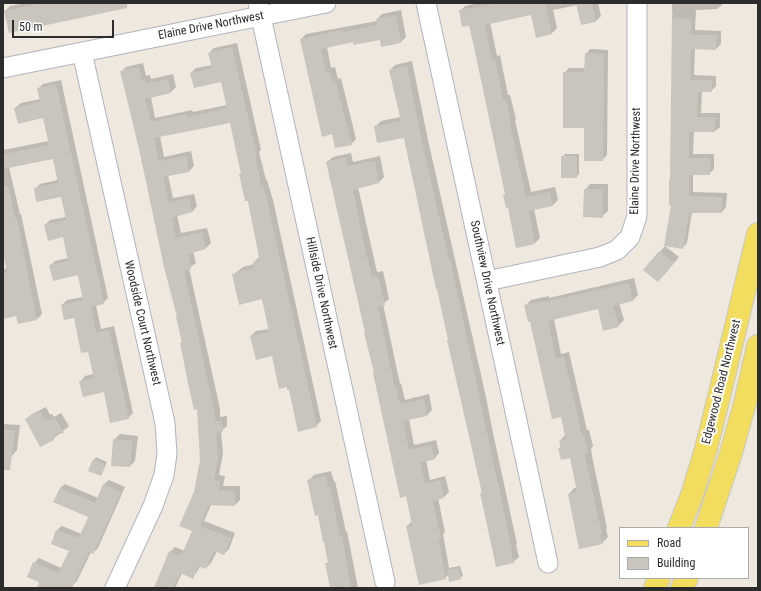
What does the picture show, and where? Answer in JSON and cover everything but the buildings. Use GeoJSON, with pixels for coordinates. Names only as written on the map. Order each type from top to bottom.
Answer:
{"type":"FeatureCollection","features":[{"type":"Feature","properties":{"kind":"main road","name":"Edgewood Road Northwest"},"geometry":{"type":"LineString","coordinates":[[679,527],[692,495],[751,295],[758,234]]}},
{"type":"Feature","properties":{"kind":"main road"},"geometry":{"type":"LineString","coordinates":[[706,527],[731,453],[745,403],[758,346]]}},
{"type":"Feature","properties":{"kind":"main road"},"geometry":{"type":"LineString","coordinates":[[682,588],[686,579]]}},
{"type":"Feature","properties":{"kind":"street","name":"Elaine Drive Northwest"},"geometry":{"type":"LineString","coordinates":[[3,68],[82,52],[259,10],[326,3]]}},
{"type":"Feature","properties":{"kind":"street","name":"Southview Drive Northwest"},"geometry":{"type":"LineString","coordinates":[[426,3],[548,563]]}},
{"type":"Feature","properties":{"kind":"street","name":"Elaine Drive Northwest"},"geometry":{"type":"LineString","coordinates":[[487,281],[600,257],[617,250],[630,237],[636,216],[637,3]]}},
{"type":"Feature","properties":{"kind":"street","name":"Hillside Drive Northwest"},"geometry":{"type":"LineString","coordinates":[[259,10],[386,582]]}},
{"type":"Feature","properties":{"kind":"street","name":"Woodside Court Northwest"},"geometry":{"type":"LineString","coordinates":[[82,52],[165,423],[167,454],[164,475],[153,506],[115,588]]}}]}
